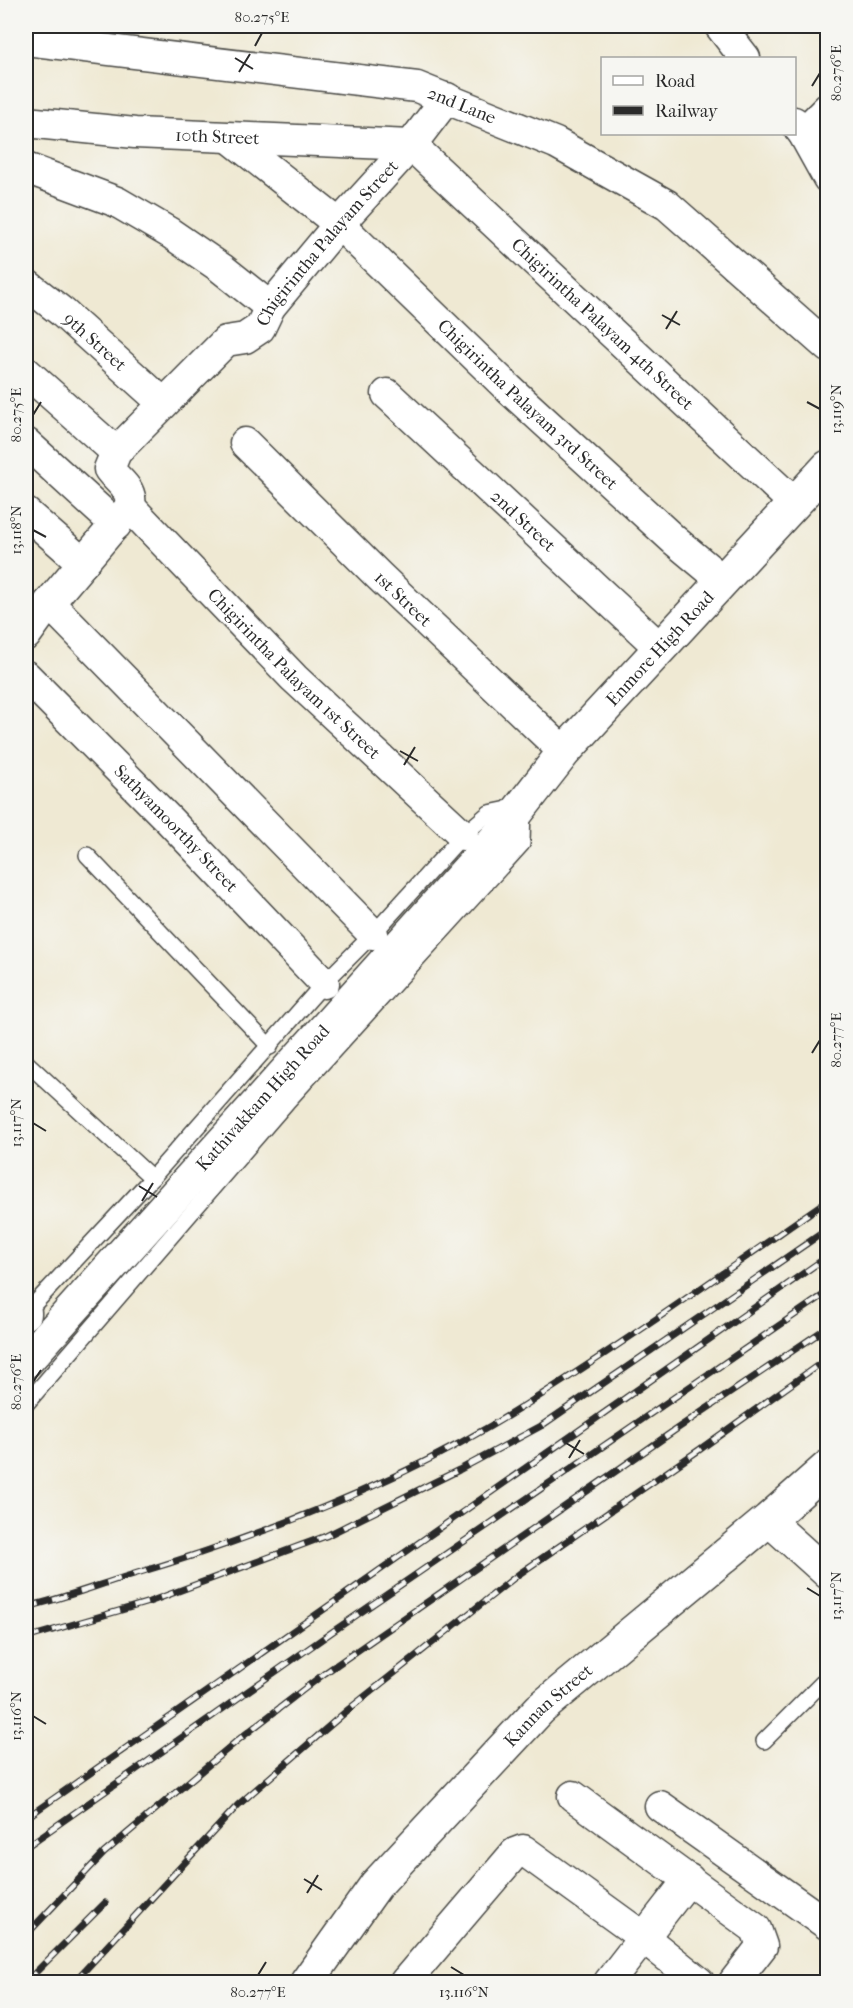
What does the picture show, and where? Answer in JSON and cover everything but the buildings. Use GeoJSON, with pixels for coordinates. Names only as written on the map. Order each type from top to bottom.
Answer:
{"type":"FeatureCollection","features":[{"type":"Feature","properties":{"kind":"main road","name":"Enmore High Road"},"geometry":{"type":"LineString","coordinates":[[500,834],[564,752],[828,467]]}},
{"type":"Feature","properties":{"kind":"main road","name":"Kathivakkam High Road"},"geometry":{"type":"LineString","coordinates":[[26,1361],[500,834]]}},
{"type":"Feature","properties":{"kind":"main road","name":"Kannan Street"},"geometry":{"type":"LineString","coordinates":[[307,1983],[376,1885],[540,1709],[768,1520],[828,1467]]}},
{"type":"Feature","properties":{"kind":"street"},"geometry":{"type":"LineString","coordinates":[[720,26],[744,57]]}},
{"type":"Feature","properties":{"kind":"street","name":"2nd Lane"},"geometry":{"type":"LineString","coordinates":[[26,40],[417,87],[447,98],[556,143],[667,205],[828,347]]}},
{"type":"Feature","properties":{"kind":"street","name":"Chigirintha Palayam Street"},"geometry":{"type":"LineString","coordinates":[[116,452],[226,341],[245,338],[260,328],[270,307],[339,224],[411,145],[447,98]]}},
{"type":"Feature","properties":{"kind":"street"},"geometry":{"type":"LineString","coordinates":[[828,108],[799,128],[828,178]]}},
{"type":"Feature","properties":{"kind":"street","name":"10th Street"},"geometry":{"type":"LineString","coordinates":[[26,123],[135,133],[411,145]]}},
{"type":"Feature","properties":{"kind":"street","name":"Chigirintha Palayam 3rd Street"},"geometry":{"type":"LineString","coordinates":[[230,138],[339,224],[509,389],[674,540],[722,580]]}},
{"type":"Feature","properties":{"kind":"street","name":"Chigirintha Palayam 4th Street"},"geometry":{"type":"LineString","coordinates":[[411,145],[794,503]]}},
{"type":"Feature","properties":{"kind":"street"},"geometry":{"type":"LineString","coordinates":[[26,168],[117,202],[170,233],[221,268],[270,307]]}},
{"type":"Feature","properties":{"kind":"street","name":"9th Street"},"geometry":{"type":"LineString","coordinates":[[26,284],[62,312],[163,403]]}},
{"type":"Feature","properties":{"kind":"street"},"geometry":{"type":"LineString","coordinates":[[26,372],[116,452],[109,469],[132,498],[123,516],[49,603],[26,635]]}},
{"type":"Feature","properties":{"kind":"street","name":"2nd Street"},"geometry":{"type":"LineString","coordinates":[[387,394],[660,648]]}},
{"type":"Feature","properties":{"kind":"street","name":"Chigirintha Palayam 1st Street"},"geometry":{"type":"LineString","coordinates":[[26,442],[123,516],[463,835]]}},
{"type":"Feature","properties":{"kind":"street","name":"1st Street"},"geometry":{"type":"LineString","coordinates":[[245,443],[379,576],[564,752]]}},
{"type":"Feature","properties":{"kind":"street"},"geometry":{"type":"LineString","coordinates":[[26,513],[83,563]]}},
{"type":"Feature","properties":{"kind":"street"},"geometry":{"type":"LineString","coordinates":[[49,603],[373,934]]}},
{"type":"Feature","properties":{"kind":"street","name":"Sathyamoorthy Street"},"geometry":{"type":"LineString","coordinates":[[26,676],[169,820],[324,983]]}},
{"type":"Feature","properties":{"kind":"street"},"geometry":{"type":"LineString","coordinates":[[768,1520],[828,1574]]}},
{"type":"Feature","properties":{"kind":"street"},"geometry":{"type":"LineString","coordinates":[[573,1796],[756,1929],[762,1946],[734,1983]]}},
{"type":"Feature","properties":{"kind":"street"},"geometry":{"type":"LineString","coordinates":[[660,1806],[828,1925]]}},
{"type":"Feature","properties":{"kind":"street"},"geometry":{"type":"LineString","coordinates":[[415,1979],[515,1853],[523,1850],[643,1937],[699,1983]]}},
{"type":"Feature","properties":{"kind":"street"},"geometry":{"type":"LineString","coordinates":[[609,1983],[689,1879]]}},
{"type":"Feature","properties":{"kind":"lane"},"geometry":{"type":"LineString","coordinates":[[26,1313],[152,1178],[270,1047],[324,983],[373,934],[463,835],[489,813],[523,806],[522,844],[287,1102],[26,1404]]}},
{"type":"Feature","properties":{"kind":"lane"},"geometry":{"type":"LineString","coordinates":[[87,855],[270,1047]]}},
{"type":"Feature","properties":{"kind":"lane"},"geometry":{"type":"LineString","coordinates":[[26,1062],[152,1178]]}},
{"type":"Feature","properties":{"kind":"lane"},"geometry":{"type":"LineString","coordinates":[[764,1741],[828,1677]]}},
{"type":"Feature","properties":{"kind":"railway"},"geometry":{"type":"LineString","coordinates":[[26,1607],[184,1558],[284,1523],[430,1459],[477,1434],[561,1382],[828,1200]]}},
{"type":"Feature","properties":{"kind":"railway"},"geometry":{"type":"LineString","coordinates":[[26,1638],[149,1602],[326,1536],[459,1470],[541,1426],[828,1229]]}},
{"type":"Feature","properties":{"kind":"railway"},"geometry":{"type":"LineString","coordinates":[[26,1818],[828,1256]]}},
{"type":"Feature","properties":{"kind":"railway"},"geometry":{"type":"LineString","coordinates":[[26,1847],[332,1632],[828,1292]]}},
{"type":"Feature","properties":{"kind":"railway"},"geometry":{"type":"LineString","coordinates":[[26,1935],[104,1853],[238,1740],[325,1673],[828,1327]]}},
{"type":"Feature","properties":{"kind":"railway"},"geometry":{"type":"LineString","coordinates":[[74,1982],[238,1805],[349,1709],[519,1574],[828,1358]]}},
{"type":"Feature","properties":{"kind":"railway"},"geometry":{"type":"LineString","coordinates":[[26,1982],[105,1903]]}}]}
